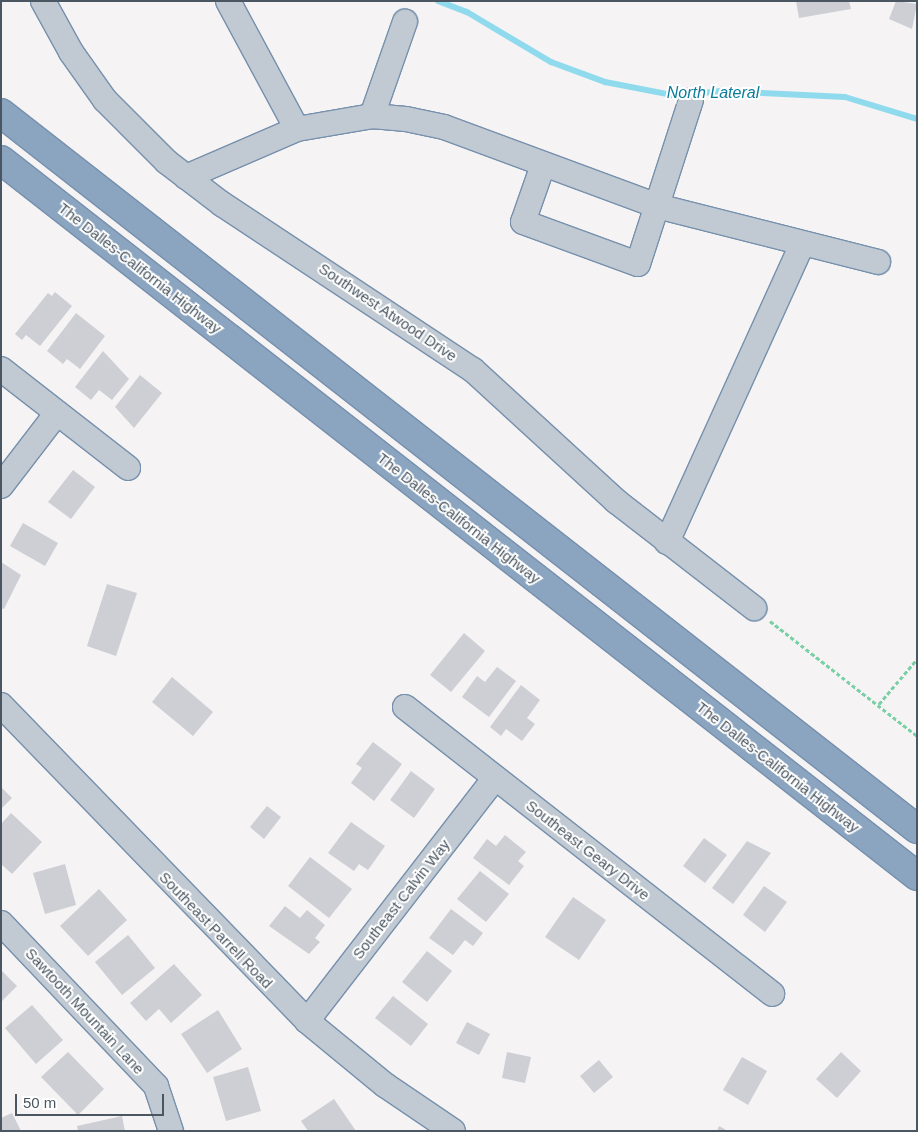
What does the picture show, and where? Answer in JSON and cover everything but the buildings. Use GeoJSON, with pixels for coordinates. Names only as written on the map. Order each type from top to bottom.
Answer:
{"type":"FeatureCollection","features":[{"type":"Feature","properties":{"kind":"highway"},"geometry":{"type":"LineString","coordinates":[[1,114],[913,825]]}},
{"type":"Feature","properties":{"kind":"highway","name":"The Dalles-California Highway"},"geometry":{"type":"LineString","coordinates":[[1,160],[917,876]]}},
{"type":"Feature","properties":{"kind":"street","name":"Southwest Atwood Drive"},"geometry":{"type":"LineString","coordinates":[[43,1],[71,52],[105,100],[186,177],[473,370],[568,460],[667,542],[754,608]]}},
{"type":"Feature","properties":{"kind":"street"},"geometry":{"type":"LineString","coordinates":[[228,1],[297,129]]}},
{"type":"Feature","properties":{"kind":"street"},"geometry":{"type":"LineString","coordinates":[[372,116],[405,22]]}},
{"type":"Feature","properties":{"kind":"street"},"geometry":{"type":"LineString","coordinates":[[543,165],[523,222],[638,264],[691,100]]}},
{"type":"Feature","properties":{"kind":"street"},"geometry":{"type":"LineString","coordinates":[[186,177],[297,129],[372,116],[444,127],[658,206],[878,262]]}},
{"type":"Feature","properties":{"kind":"street"},"geometry":{"type":"LineString","coordinates":[[667,542],[802,244]]}},
{"type":"Feature","properties":{"kind":"street"},"geometry":{"type":"LineString","coordinates":[[1,369],[128,468]]}},
{"type":"Feature","properties":{"kind":"street"},"geometry":{"type":"LineString","coordinates":[[1,486],[57,413]]}},
{"type":"Feature","properties":{"kind":"street","name":"Southeast Parrell Road"},"geometry":{"type":"LineString","coordinates":[[1,705],[306,1021],[426,1124],[453,1131]]}},
{"type":"Feature","properties":{"kind":"street","name":"Southeast Geary Drive"},"geometry":{"type":"LineString","coordinates":[[405,706],[772,994]]}},
{"type":"Feature","properties":{"kind":"street","name":"Southeast Calvin Way"},"geometry":{"type":"LineString","coordinates":[[306,1021],[495,778]]}},
{"type":"Feature","properties":{"kind":"street","name":"Sawtooth Mountain Lane"},"geometry":{"type":"LineString","coordinates":[[1,923],[156,1086],[171,1131]]}},
{"type":"Feature","properties":{"kind":"path"},"geometry":{"type":"LineString","coordinates":[[754,608],[879,704],[917,736]]}},
{"type":"Feature","properties":{"kind":"path"},"geometry":{"type":"LineString","coordinates":[[879,704],[917,659]]}},
{"type":"Feature","properties":{"kind":"waterway","name":"North Lateral"},"geometry":{"type":"LineString","coordinates":[[438,1],[467,12],[551,62],[605,82],[677,96],[721,91],[845,97],[917,119]]}}]}
